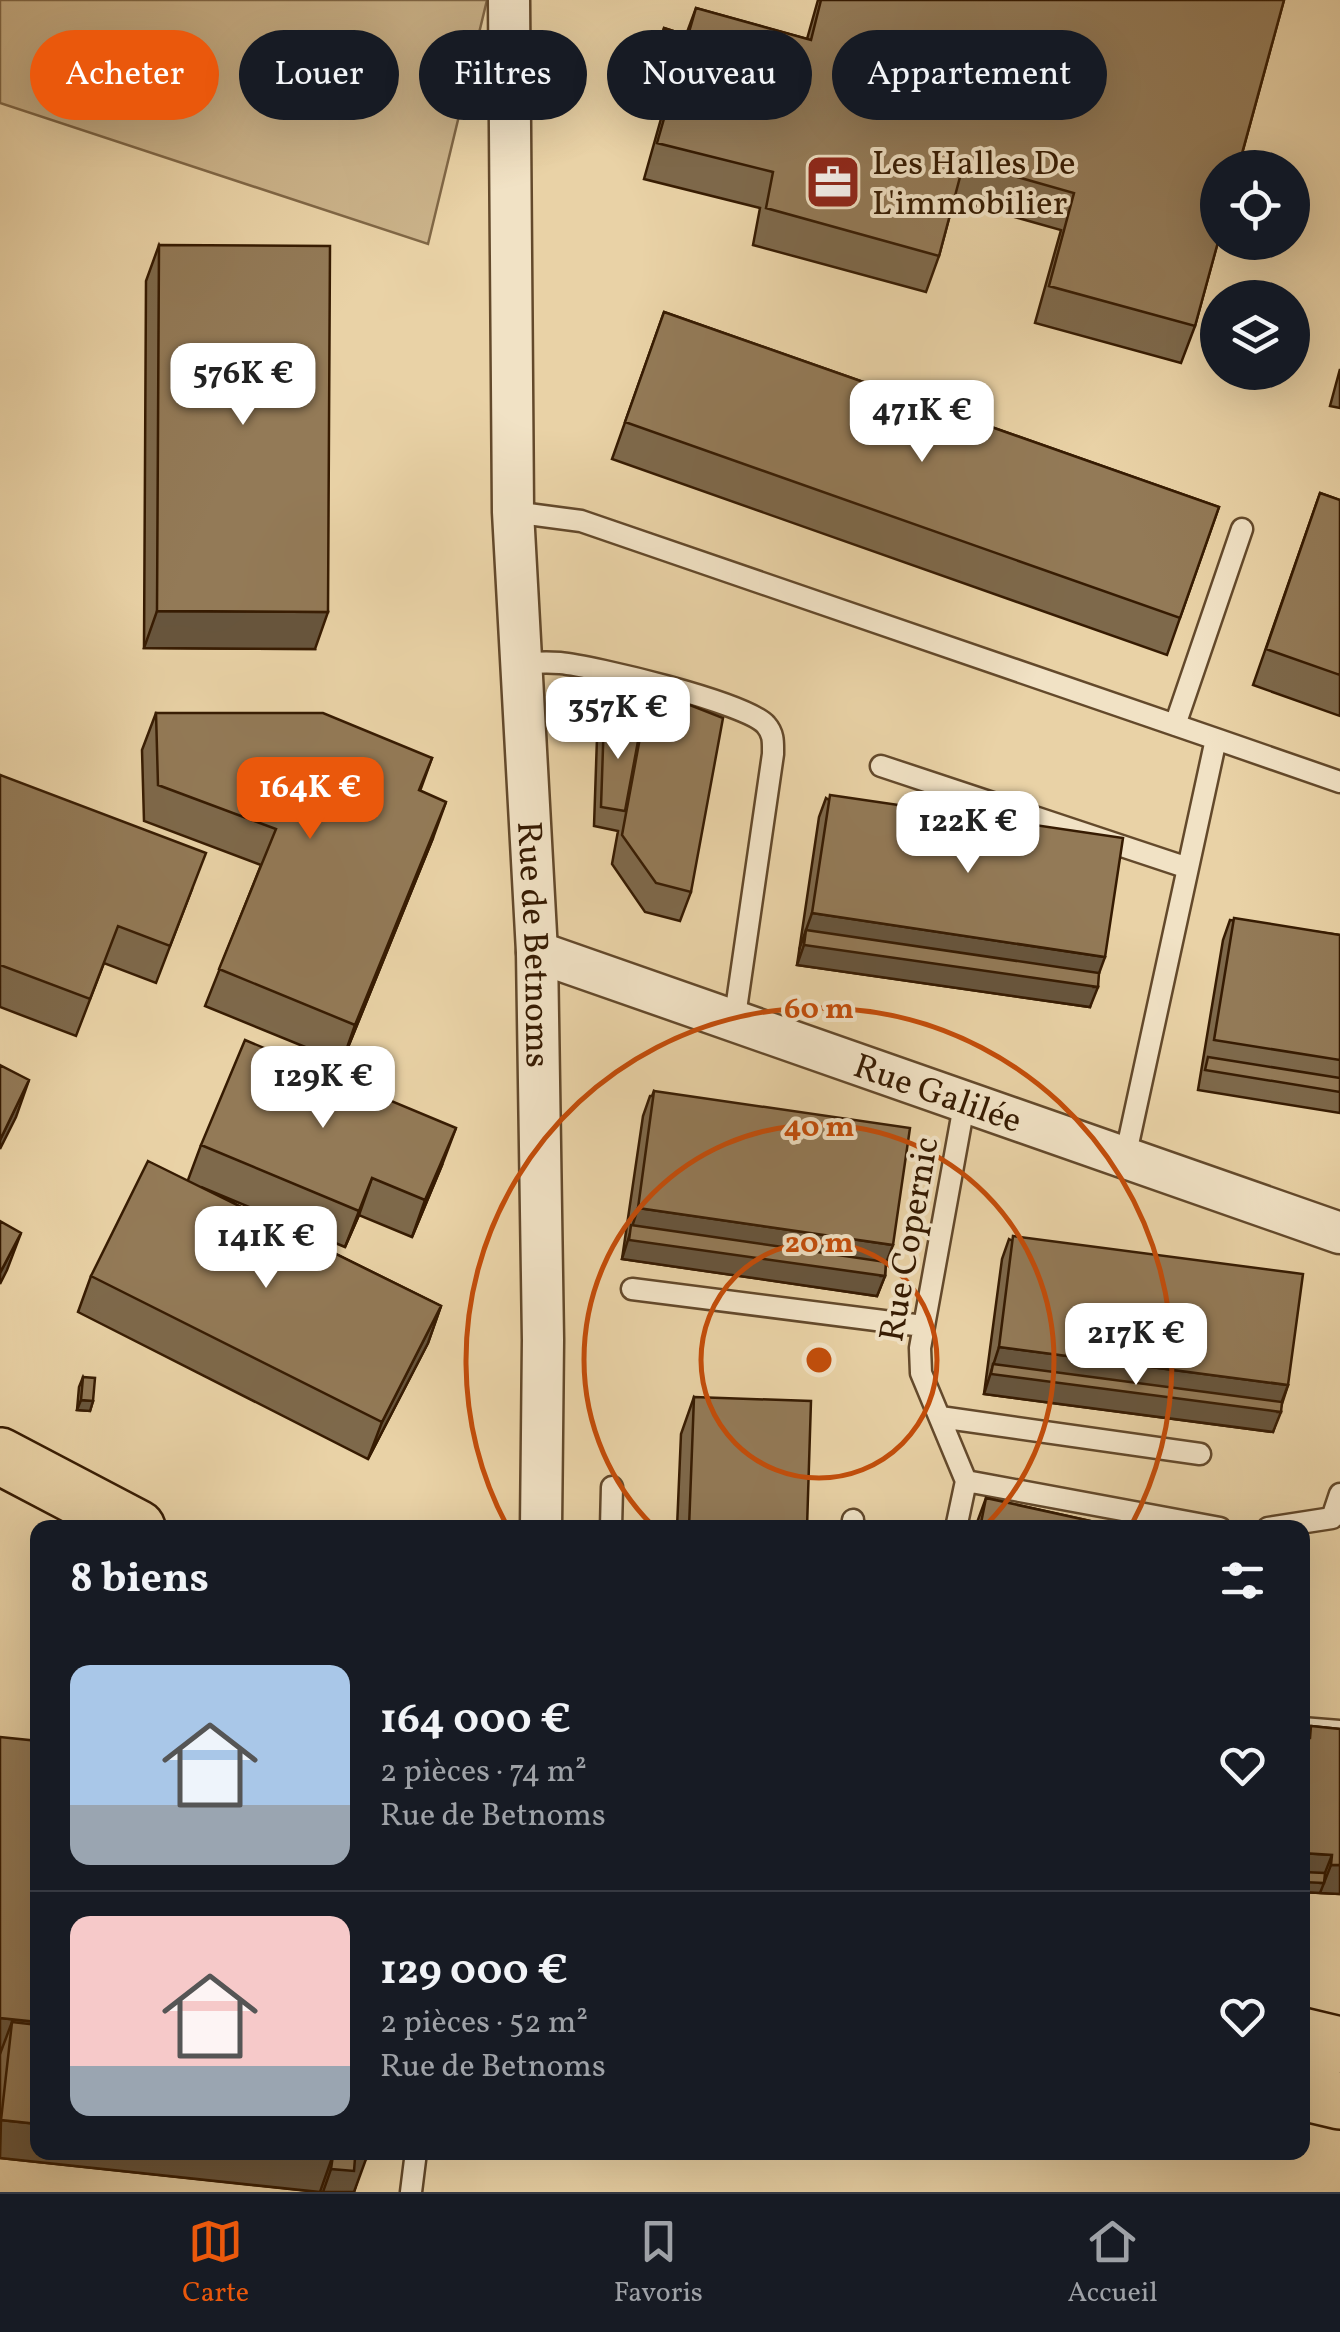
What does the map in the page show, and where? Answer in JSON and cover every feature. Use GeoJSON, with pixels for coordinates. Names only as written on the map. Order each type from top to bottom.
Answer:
{"type":"FeatureCollection","features":[{"type":"Feature","properties":{"kind":"main road"},"geometry":{"type":"LineString","coordinates":[[0,1456],[122,1520]]}},
{"type":"Feature","properties":{"kind":"main road"},"geometry":{"type":"LineString","coordinates":[[1310,2038],[1340,2045]]}},
{"type":"Feature","properties":{"kind":"main road"},"geometry":{"type":"LineString","coordinates":[[1310,2094],[1340,2101]]}},
{"type":"Feature","properties":{"kind":"street","name":"Rue de Betnoms"},"geometry":{"type":"LineString","coordinates":[[509,0],[513,512],[537,952],[543,1340],[541,1520]]}},
{"type":"Feature","properties":{"kind":"street","name":"Rue Galilée"},"geometry":{"type":"LineString","coordinates":[[537,952],[1340,1233]]}},
{"type":"Feature","properties":{"kind":"lane"},"geometry":{"type":"LineString","coordinates":[[513,512],[581,521],[1340,782]]}},
{"type":"Feature","properties":{"kind":"lane"},"geometry":{"type":"LineString","coordinates":[[1175,725],[1242,529]]}},
{"type":"Feature","properties":{"kind":"lane"},"geometry":{"type":"LineString","coordinates":[[521,663],[562,663],[716,699],[751,713],[766,724],[773,736],[774,754],[734,1023]]}},
{"type":"Feature","properties":{"kind":"lane"},"geometry":{"type":"LineString","coordinates":[[1124,1158],[1216,740]]}},
{"type":"Feature","properties":{"kind":"lane"},"geometry":{"type":"LineString","coordinates":[[881,766],[1188,868]]}},
{"type":"Feature","properties":{"kind":"lane","name":"Rue Copernic"},"geometry":{"type":"LineString","coordinates":[[965,1100],[923,1326],[921,1373],[966,1481]]}},
{"type":"Feature","properties":{"kind":"lane"},"geometry":{"type":"LineString","coordinates":[[632,1288],[923,1326]]}},
{"type":"Feature","properties":{"kind":"lane"},"geometry":{"type":"LineString","coordinates":[[940,1418],[1200,1454]]}},
{"type":"Feature","properties":{"kind":"lane"},"geometry":{"type":"LineString","coordinates":[[958,1520],[966,1481],[1177,1520]]}},
{"type":"Feature","properties":{"kind":"lane"},"geometry":{"type":"LineString","coordinates":[[611,1520],[612,1487]]}},
{"type":"Feature","properties":{"kind":"lane"},"geometry":{"type":"LineString","coordinates":[[1310,1524],[1336,1521],[1340,1494]]}},
{"type":"Feature","properties":{"kind":"lane"},"geometry":{"type":"LineString","coordinates":[[1310,1729],[1340,1731]]}},
{"type":"Feature","properties":{"kind":"lane"},"geometry":{"type":"LineString","coordinates":[[411,2192],[415,2160]]}},
{"type":"Feature","properties":{"kind":"shaded area"},"geometry":{"type":"Polygon","coordinates":[[[0,0],[487,0],[480,30],[419,30],[419,120],[458,120],[428,244],[52,120],[219,120],[219,30],[30,30],[30,113],[0,103],[0,0]]]}},
{"type":"Feature","properties":{"kind":"building"},"geometry":{"type":"Polygon","coordinates":[[[821,0],[1284,0],[1243,150],[1200,150],[1200,260],[1213,260],[1208,280],[1200,280],[1195,326],[1049,286],[1074,193],[964,162],[939,256],[766,208],[773,172],[657,143],[664,120],[812,120],[812,36],[821,0]]]}},
{"type":"Feature","properties":{"kind":"building"},"geometry":{"type":"Polygon","coordinates":[[[696,8],[775,30],[690,30],[696,8]]]}},
{"type":"Feature","properties":{"kind":"building"},"geometry":{"type":"Polygon","coordinates":[[[159,245],[330,246],[328,612],[157,611],[159,245]]]}},
{"type":"Feature","properties":{"kind":"building"},"geometry":{"type":"Polygon","coordinates":[[[664,312],[1219,507],[1180,618],[625,422],[664,312]]]}},
{"type":"Feature","properties":{"kind":"building"},"geometry":{"type":"Polygon","coordinates":[[[1320,493],[1340,500],[1340,675],[1266,649],[1320,493]]]}},
{"type":"Feature","properties":{"kind":"building"},"geometry":{"type":"Polygon","coordinates":[[[649,689],[723,718],[691,892],[656,883],[622,835],[649,689]]]}},
{"type":"Feature","properties":{"kind":"building"},"geometry":{"type":"Polygon","coordinates":[[[156,713],[323,713],[432,758],[419,790],[446,802],[355,1025],[219,969],[276,829],[158,785],[156,713]]]}},
{"type":"Feature","properties":{"kind":"building"},"geometry":{"type":"Polygon","coordinates":[[[604,718],[641,725],[625,811],[601,807],[604,718]]]}},
{"type":"Feature","properties":{"kind":"building"},"geometry":{"type":"Polygon","coordinates":[[[0,775],[206,853],[170,946],[118,926],[90,999],[0,965],[0,775]]]}},
{"type":"Feature","properties":{"kind":"building"},"geometry":{"type":"Polygon","coordinates":[[[830,795],[1123,838],[1105,957],[812,913],[830,795]]]}},
{"type":"Feature","properties":{"kind":"building"},"geometry":{"type":"Polygon","coordinates":[[[1234,918],[1340,935],[1340,1060],[1214,1040],[1234,918]]]}},
{"type":"Feature","properties":{"kind":"building"},"geometry":{"type":"Polygon","coordinates":[[[806,930],[1099,973],[1098,987],[804,945],[806,930]]]}},
{"type":"Feature","properties":{"kind":"building"},"geometry":{"type":"Polygon","coordinates":[[[245,1040],[456,1128],[425,1200],[372,1178],[359,1211],[201,1145],[245,1040]]]}},
{"type":"Feature","properties":{"kind":"building"},"geometry":{"type":"Polygon","coordinates":[[[1208,1057],[1340,1078],[1340,1092],[1205,1070],[1208,1057]]]}},
{"type":"Feature","properties":{"kind":"building"},"geometry":{"type":"Polygon","coordinates":[[[0,1065],[29,1080],[0,1140],[0,1065]]]}},
{"type":"Feature","properties":{"kind":"building"},"geometry":{"type":"Polygon","coordinates":[[[654,1091],[910,1128],[893,1245],[638,1208],[654,1091]]]}},
{"type":"Feature","properties":{"kind":"building"},"geometry":{"type":"Polygon","coordinates":[[[148,1161],[441,1306],[382,1422],[91,1276],[148,1161]]]}},
{"type":"Feature","properties":{"kind":"building"},"geometry":{"type":"Polygon","coordinates":[[[0,1221],[21,1233],[0,1273],[0,1221]]]}},
{"type":"Feature","properties":{"kind":"building"},"geometry":{"type":"Polygon","coordinates":[[[631,1225],[886,1262],[885,1276],[629,1240],[631,1225]]]}},
{"type":"Feature","properties":{"kind":"building"},"geometry":{"type":"Polygon","coordinates":[[[1013,1236],[1303,1274],[1288,1385],[999,1347],[1013,1236]]]}},
{"type":"Feature","properties":{"kind":"building"},"geometry":{"type":"Polygon","coordinates":[[[993,1364],[1282,1402],[1281,1412],[991,1374],[993,1364]]]}},
{"type":"Feature","properties":{"kind":"building"},"geometry":{"type":"Polygon","coordinates":[[[83,1377],[95,1378],[93,1401],[81,1400],[83,1377]]]}},
{"type":"Feature","properties":{"kind":"building"},"geometry":{"type":"Polygon","coordinates":[[[694,1397],[811,1401],[807,1520],[689,1520],[694,1397]]]}},
{"type":"Feature","properties":{"kind":"building"},"geometry":{"type":"Polygon","coordinates":[[[986,1498],[1086,1520],[982,1520],[986,1498]]]}},
{"type":"Feature","properties":{"kind":"building"},"geometry":{"type":"Polygon","coordinates":[[[1311,1726],[1340,1729],[1340,1865],[1331,1865],[1332,1855],[1310,1854],[1311,1726]]]}},
{"type":"Feature","properties":{"kind":"building"},"geometry":{"type":"Polygon","coordinates":[[[0,1737],[30,1740],[30,2021],[0,2018],[0,1737]]]}},
{"type":"Feature","properties":{"kind":"building"},"geometry":{"type":"Polygon","coordinates":[[[1310,1872],[1325,1873],[1324,1883],[1310,1882],[1310,1872]]]}},
{"type":"Feature","properties":{"kind":"building"},"geometry":{"type":"Polygon","coordinates":[[[12,2022],[30,2024],[30,2123],[1,2120],[12,2022]]]}},
{"type":"Feature","properties":{"kind":"building"},"geometry":{"type":"Polygon","coordinates":[[[332,2160],[355,2160],[354,2171],[331,2169],[332,2160]]]}},
{"type":"Feature","properties":{"kind":"place","name":"Les Halles De L'immobilier"},"geometry":{"type":"Point","coordinates":[833,182]}}]}
